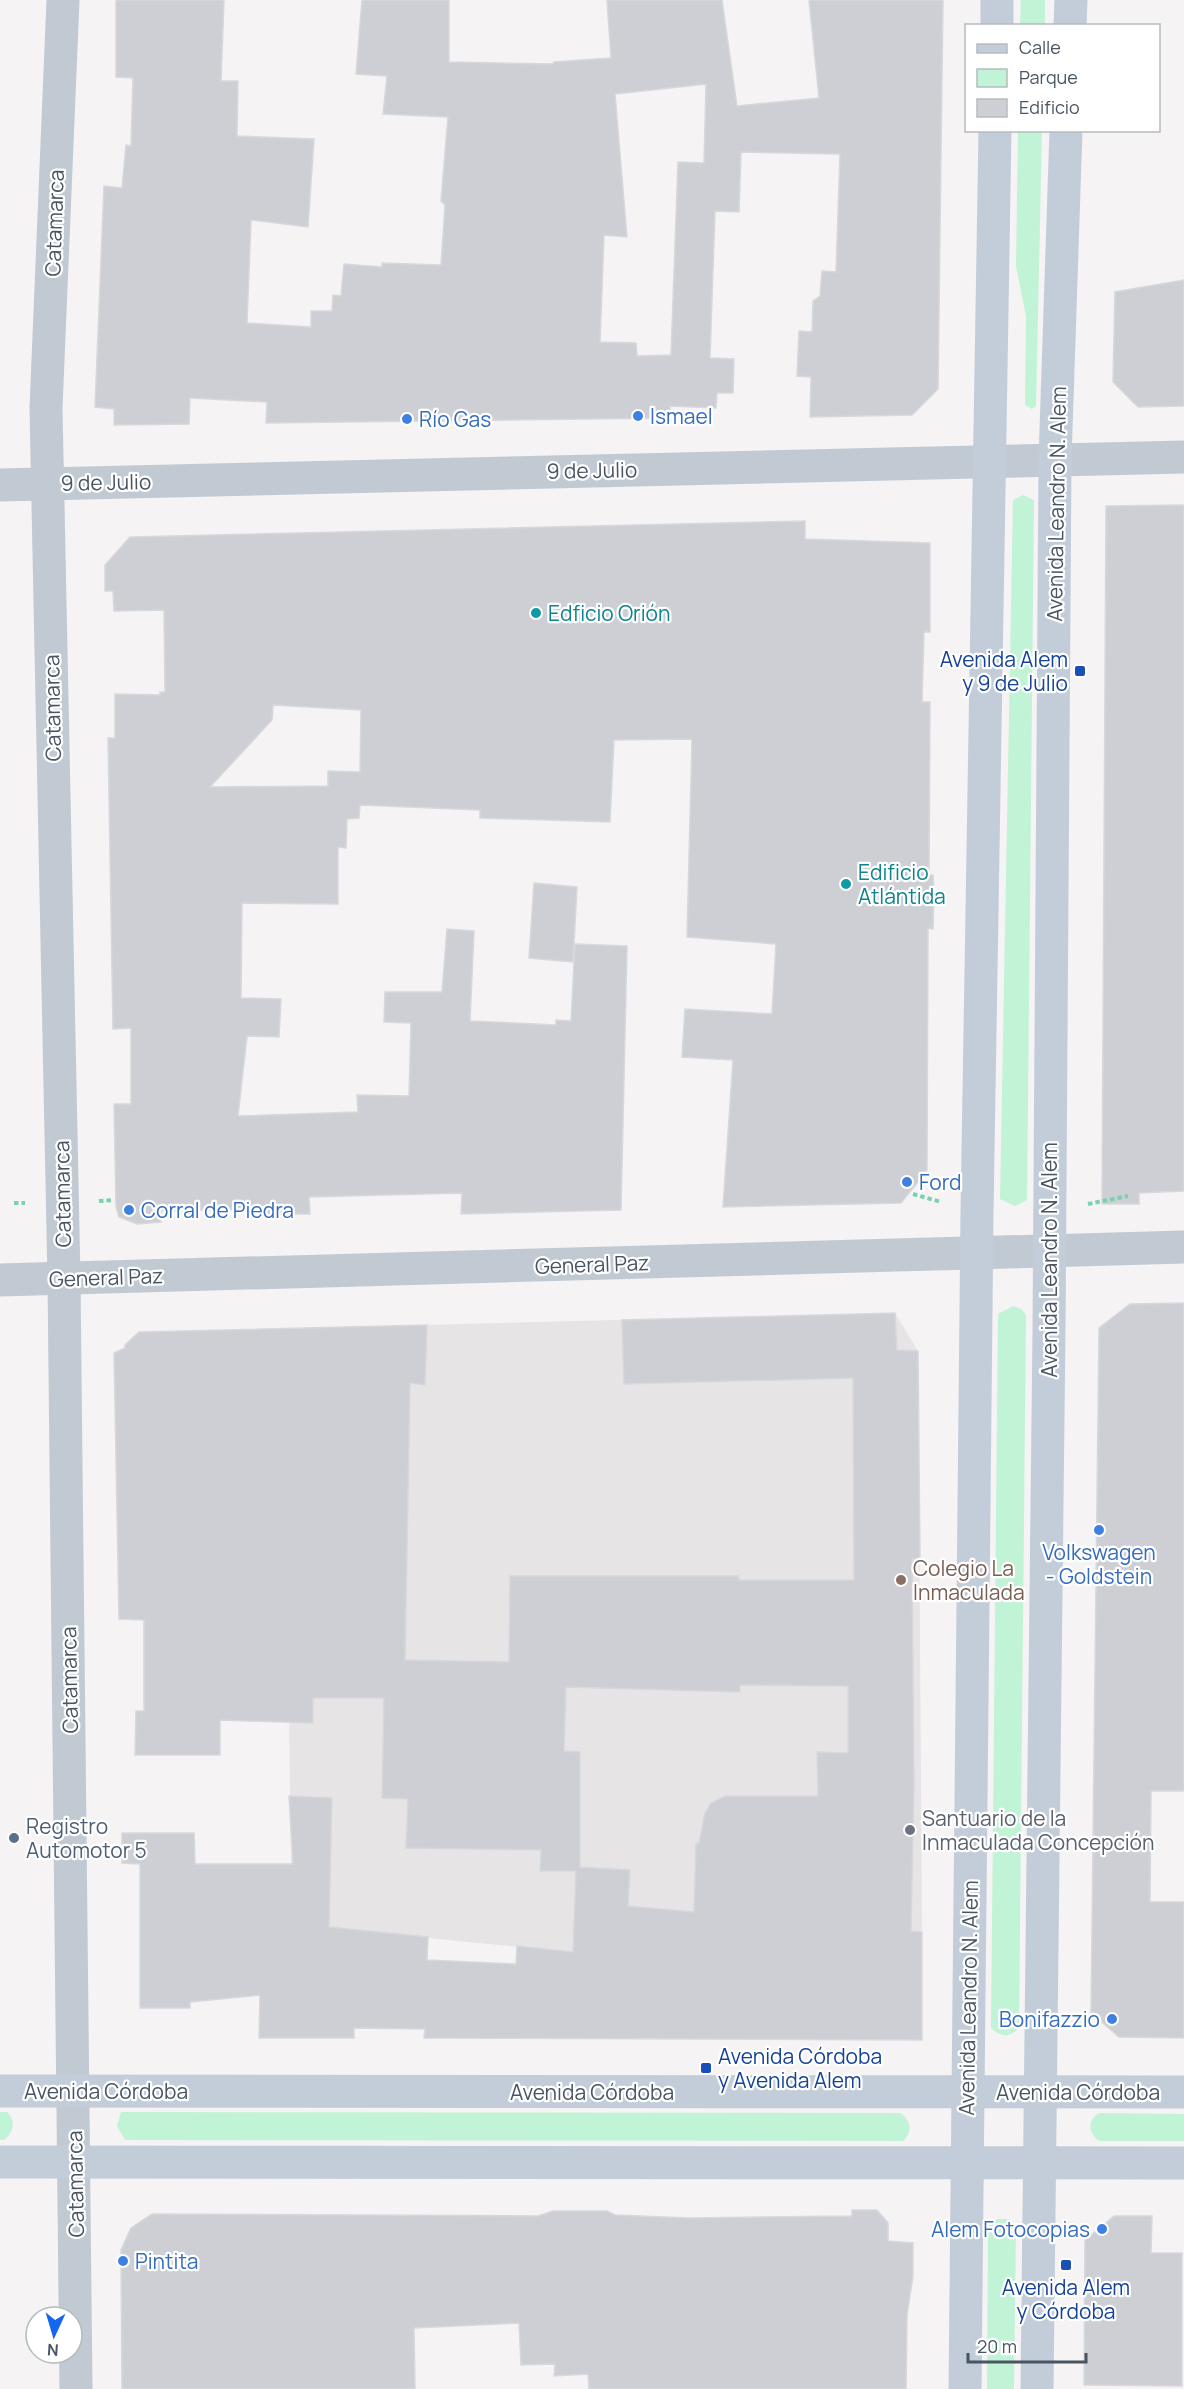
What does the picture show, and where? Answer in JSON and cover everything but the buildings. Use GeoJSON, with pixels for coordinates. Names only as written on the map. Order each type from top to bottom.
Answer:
{"type":"FeatureCollection","features":[{"type":"Feature","properties":{"kind":"street","name":"Catamarca"},"geometry":{"type":"LineString","coordinates":[[63,0],[46,408],[64,1279],[76,2389]]}},
{"type":"Feature","properties":{"kind":"street"},"geometry":{"type":"LineString","coordinates":[[997,0],[997,24]]}},
{"type":"Feature","properties":{"kind":"street"},"geometry":{"type":"LineString","coordinates":[[1070,24],[1071,0]]}},
{"type":"Feature","properties":{"kind":"street","name":"Avenida Leandro N. Alem"},"geometry":{"type":"LineString","coordinates":[[965,2389],[977,1253],[995,132]]}},
{"type":"Feature","properties":{"kind":"street","name":"Avenida Leandro N. Alem"},"geometry":{"type":"LineString","coordinates":[[1037,2389],[1055,460],[1066,132]]}},
{"type":"Feature","properties":{"kind":"street","name":"9 de Julio"},"geometry":{"type":"LineString","coordinates":[[0,485],[1184,457]]}},
{"type":"Feature","properties":{"kind":"street","name":"General Paz"},"geometry":{"type":"LineString","coordinates":[[0,1280],[1184,1247]]}},
{"type":"Feature","properties":{"kind":"street","name":"Avenida Córdoba"},"geometry":{"type":"LineString","coordinates":[[0,2091],[1184,2092]]}},
{"type":"Feature","properties":{"kind":"street"},"geometry":{"type":"LineString","coordinates":[[0,2162],[1184,2163]]}},
{"type":"Feature","properties":{"kind":"shaded area"},"geometry":{"type":"Polygon","coordinates":[[[895,1313],[918,1351],[922,1932],[573,1952],[292,1925],[289,1722],[301,1328],[895,1313]]]}},
{"type":"Feature","properties":{"kind":"green space"},"geometry":{"type":"Polygon","coordinates":[[[1021,0],[1045,0],[1045,24],[1020,24],[1021,0]]]}},
{"type":"Feature","properties":{"kind":"green space"},"geometry":{"type":"Polygon","coordinates":[[[1018,132],[1042,132],[1036,406],[1032,409],[1025,405],[1026,316],[1016,266],[1018,132]]]}},
{"type":"Feature","properties":{"kind":"green space"},"geometry":{"type":"Polygon","coordinates":[[[1023,495],[1034,500],[1027,1200],[1015,1206],[1000,1199],[1013,500],[1023,495]]]}},
{"type":"Feature","properties":{"kind":"green space"},"geometry":{"type":"Polygon","coordinates":[[[1013,1306],[1021,1309],[1026,1315],[1019,2028],[1005,2035],[991,2028],[998,1314],[1013,1306]]]}},
{"type":"Feature","properties":{"kind":"green space"},"geometry":{"type":"Polygon","coordinates":[[[0,2112],[7,2112],[13,2123],[12,2130],[4,2140],[0,2140],[0,2112]]]}},
{"type":"Feature","properties":{"kind":"green space"},"geometry":{"type":"Polygon","coordinates":[[[121,2112],[900,2113],[907,2119],[909,2130],[903,2141],[125,2140],[117,2126],[121,2112]]]}},
{"type":"Feature","properties":{"kind":"green space"},"geometry":{"type":"Polygon","coordinates":[[[1099,2113],[1184,2114],[1184,2141],[1099,2141],[1090,2127],[1092,2119],[1099,2113]]]}},
{"type":"Feature","properties":{"kind":"green space"},"geometry":{"type":"Polygon","coordinates":[[[997,2219],[1009,2219],[1016,2226],[1014,2389],[987,2389],[988,2225],[997,2219]]]}},
{"type":"Feature","properties":{"kind":"place","name":"Ismael"},"geometry":{"type":"Point","coordinates":[638,416]}},
{"type":"Feature","properties":{"kind":"place","name":"Río Gas"},"geometry":{"type":"Point","coordinates":[407,419]}},
{"type":"Feature","properties":{"kind":"place","name":"Edficio Orión"},"geometry":{"type":"Point","coordinates":[536,613]}},
{"type":"Feature","properties":{"kind":"place","name":"Avenida Alem y 9 de Julio"},"geometry":{"type":"Point","coordinates":[1080,671]}},
{"type":"Feature","properties":{"kind":"place","name":"Edificio Atlántida"},"geometry":{"type":"Point","coordinates":[846,884]}},
{"type":"Feature","properties":{"kind":"place","name":"Ford"},"geometry":{"type":"Point","coordinates":[907,1182]}},
{"type":"Feature","properties":{"kind":"place","name":"Corral de Piedra"},"geometry":{"type":"Point","coordinates":[129,1210]}},
{"type":"Feature","properties":{"kind":"place","name":"Volkswagen - Goldstein"},"geometry":{"type":"Point","coordinates":[1099,1530]}},
{"type":"Feature","properties":{"kind":"place","name":"Colegio La Inmaculada"},"geometry":{"type":"Point","coordinates":[901,1580]}},
{"type":"Feature","properties":{"kind":"place","name":"Santuario de la Inmaculada Concepción"},"geometry":{"type":"Point","coordinates":[910,1830]}},
{"type":"Feature","properties":{"kind":"place","name":"Registro Automotor 5"},"geometry":{"type":"Point","coordinates":[14,1838]}},
{"type":"Feature","properties":{"kind":"place","name":"Bonifazzio"},"geometry":{"type":"Point","coordinates":[1112,2019]}},
{"type":"Feature","properties":{"kind":"place","name":"Avenida Córdoba y Avenida Alem"},"geometry":{"type":"Point","coordinates":[706,2068]}},
{"type":"Feature","properties":{"kind":"place","name":"Alem Fotocopias"},"geometry":{"type":"Point","coordinates":[1102,2229]}},
{"type":"Feature","properties":{"kind":"place","name":"Pintita"},"geometry":{"type":"Point","coordinates":[123,2261]}},
{"type":"Feature","properties":{"kind":"place","name":"Avenida Alem y Córdoba"},"geometry":{"type":"Point","coordinates":[1066,2265]}}]}
